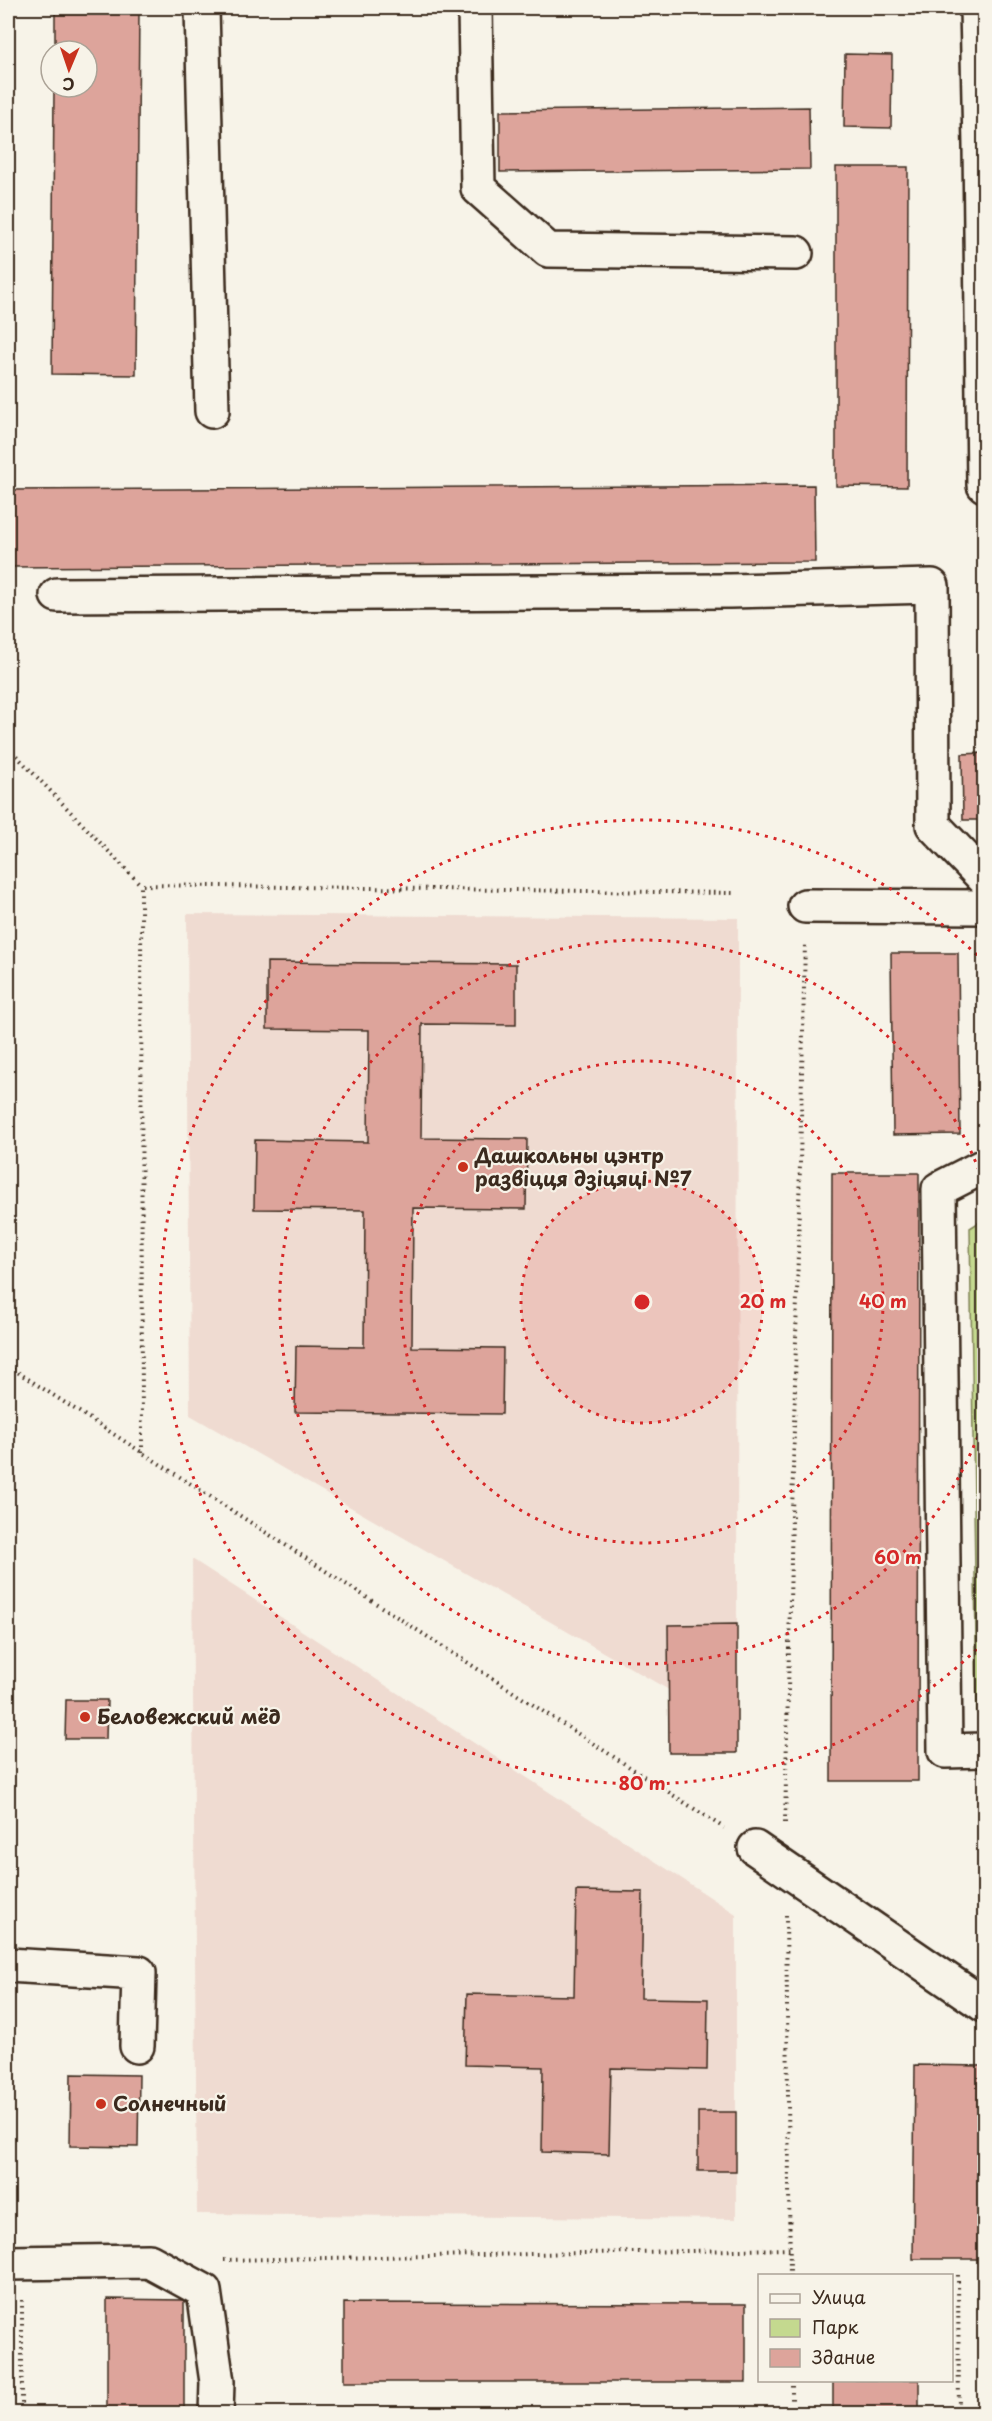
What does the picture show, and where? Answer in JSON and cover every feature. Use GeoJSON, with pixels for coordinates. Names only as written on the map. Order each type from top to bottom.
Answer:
{"type":"FeatureCollection","features":[{"type":"Feature","properties":{"kind":"lane"},"geometry":{"type":"LineString","coordinates":[[202,8],[212,411]]}},
{"type":"Feature","properties":{"kind":"lane"},"geometry":{"type":"LineString","coordinates":[[475,8],[478,188],[548,250],[796,253]]}},
{"type":"Feature","properties":{"kind":"lane"},"geometry":{"type":"LineString","coordinates":[[977,8],[982,149],[984,485]]}},
{"type":"Feature","properties":{"kind":"lane"},"geometry":{"type":"LineString","coordinates":[[57,595],[719,591],[932,586],[933,825],[984,878]]}},
{"type":"Feature","properties":{"kind":"lane"},"geometry":{"type":"LineString","coordinates":[[806,906],[984,907]]}},
{"type":"Feature","properties":{"kind":"lane"},"geometry":{"type":"LineString","coordinates":[[984,1166],[939,1189],[945,1751],[984,1750]]}},
{"type":"Feature","properties":{"kind":"lane"},"geometry":{"type":"LineString","coordinates":[[755,1848],[984,2006]]}},
{"type":"Feature","properties":{"kind":"lane"},"geometry":{"type":"LineString","coordinates":[[8,1965],[139,1973],[137,2046]]}},
{"type":"Feature","properties":{"kind":"lane"},"geometry":{"type":"LineString","coordinates":[[15,2263],[150,2261],[204,2291],[217,2382],[216,2414]]}},
{"type":"Feature","properties":{"kind":"path"},"geometry":{"type":"LineString","coordinates":[[8,747],[141,885],[142,1453]]}},
{"type":"Feature","properties":{"kind":"path"},"geometry":{"type":"LineString","coordinates":[[141,885],[734,893]]}},
{"type":"Feature","properties":{"kind":"path"},"geometry":{"type":"LineString","coordinates":[[790,2274],[786,1869],[806,906]]}},
{"type":"Feature","properties":{"kind":"path"},"geometry":{"type":"LineString","coordinates":[[8,1365],[755,1848]]}},
{"type":"Feature","properties":{"kind":"path"},"geometry":{"type":"LineString","coordinates":[[221,2260],[790,2249]]}},
{"type":"Feature","properties":{"kind":"path"},"geometry":{"type":"LineString","coordinates":[[15,2263],[22,2414]]}},
{"type":"Feature","properties":{"kind":"path"},"geometry":{"type":"LineString","coordinates":[[958,2275],[960,2414]]}},
{"type":"Feature","properties":{"kind":"path"},"geometry":{"type":"LineString","coordinates":[[792,2382],[792,2414]]}},
{"type":"Feature","properties":{"kind":"shaded area","name":"Дашкольны цэнтр развіцця дзіцяці №7"},"geometry":{"type":"Polygon","coordinates":[[[187,914],[738,918],[737,1624],[668,1625],[669,1690],[190,1415],[187,914]]]}},
{"type":"Feature","properties":{"kind":"shaded area"},"geometry":{"type":"Polygon","coordinates":[[[192,1559],[736,1914],[736,2219],[197,2214],[192,1559]]]}},
{"type":"Feature","properties":{"kind":"green space"},"geometry":{"type":"Polygon","coordinates":[[[984,1219],[984,1713],[977,1713],[970,1228],[984,1219]]]}},
{"type":"Feature","properties":{"kind":"building"},"geometry":{"type":"Polygon","coordinates":[[[55,8],[139,8],[136,375],[52,374],[54,99],[99,99],[99,39],[55,39],[55,8]]]}},
{"type":"Feature","properties":{"kind":"building"},"geometry":{"type":"Polygon","coordinates":[[[845,54],[892,55],[891,128],[844,127],[845,54]]]}},
{"type":"Feature","properties":{"kind":"building"},"geometry":{"type":"Polygon","coordinates":[[[809,107],[810,169],[500,172],[500,111],[809,107]]]}},
{"type":"Feature","properties":{"kind":"building"},"geometry":{"type":"Polygon","coordinates":[[[836,167],[908,167],[907,487],[836,486],[836,167]]]}},
{"type":"Feature","properties":{"kind":"building"},"geometry":{"type":"Polygon","coordinates":[[[814,485],[815,562],[8,567],[8,490],[814,485]]]}},
{"type":"Feature","properties":{"kind":"building"},"geometry":{"type":"Polygon","coordinates":[[[984,753],[984,820],[963,820],[962,754],[984,753]]]}},
{"type":"Feature","properties":{"kind":"building"},"geometry":{"type":"Polygon","coordinates":[[[891,953],[958,953],[960,1134],[893,1135],[891,953]]]}},
{"type":"Feature","properties":{"kind":"building"},"geometry":{"type":"Polygon","coordinates":[[[267,962],[516,964],[516,1025],[422,1024],[421,1138],[527,1139],[526,1209],[413,1208],[412,1347],[503,1348],[502,1414],[295,1412],[296,1346],[364,1347],[365,1210],[254,1209],[255,1140],[368,1142],[369,1030],[267,1029],[267,962]]]}},
{"type":"Feature","properties":{"kind":"building"},"geometry":{"type":"Polygon","coordinates":[[[832,1173],[919,1173],[918,1781],[831,1781],[832,1173]]]}},
{"type":"Feature","properties":{"kind":"building"},"geometry":{"type":"Polygon","coordinates":[[[737,1624],[737,1753],[669,1753],[668,1625],[737,1624]]]}},
{"type":"Feature","properties":{"kind":"building"},"geometry":{"type":"Polygon","coordinates":[[[66,1700],[107,1700],[106,1739],[65,1739],[66,1700]]]}},
{"type":"Feature","properties":{"kind":"building"},"geometry":{"type":"Polygon","coordinates":[[[576,1891],[643,1892],[641,1998],[708,1999],[707,2070],[611,2068],[609,2154],[542,2152],[543,2067],[465,2065],[467,1994],[574,1996],[576,1891]]]}},
{"type":"Feature","properties":{"kind":"building"},"geometry":{"type":"Polygon","coordinates":[[[915,2065],[984,2066],[984,2259],[913,2259],[915,2065]]]}},
{"type":"Feature","properties":{"kind":"building"},"geometry":{"type":"Polygon","coordinates":[[[71,2074],[139,2075],[138,2147],[70,2146],[71,2074]]]}},
{"type":"Feature","properties":{"kind":"building"},"geometry":{"type":"Polygon","coordinates":[[[698,2112],[736,2112],[736,2171],[698,2171],[698,2112]]]}},
{"type":"Feature","properties":{"kind":"building"},"geometry":{"type":"Polygon","coordinates":[[[107,2299],[184,2300],[184,2414],[107,2414],[107,2299]]]}},
{"type":"Feature","properties":{"kind":"building"},"geometry":{"type":"Polygon","coordinates":[[[344,2303],[746,2304],[746,2382],[344,2382],[344,2303]]]}},
{"type":"Feature","properties":{"kind":"building"},"geometry":{"type":"Polygon","coordinates":[[[833,2382],[919,2382],[919,2414],[833,2414],[833,2382]]]}},
{"type":"Feature","properties":{"kind":"place","name":"Дашкольны цэнтр развіцця дзіцяці №7"},"geometry":{"type":"Point","coordinates":[463,1167]}},
{"type":"Feature","properties":{"kind":"place","name":"Беловежский мёд"},"geometry":{"type":"Point","coordinates":[85,1717]}},
{"type":"Feature","properties":{"kind":"place","name":"Солнечный"},"geometry":{"type":"Point","coordinates":[101,2104]}}]}
